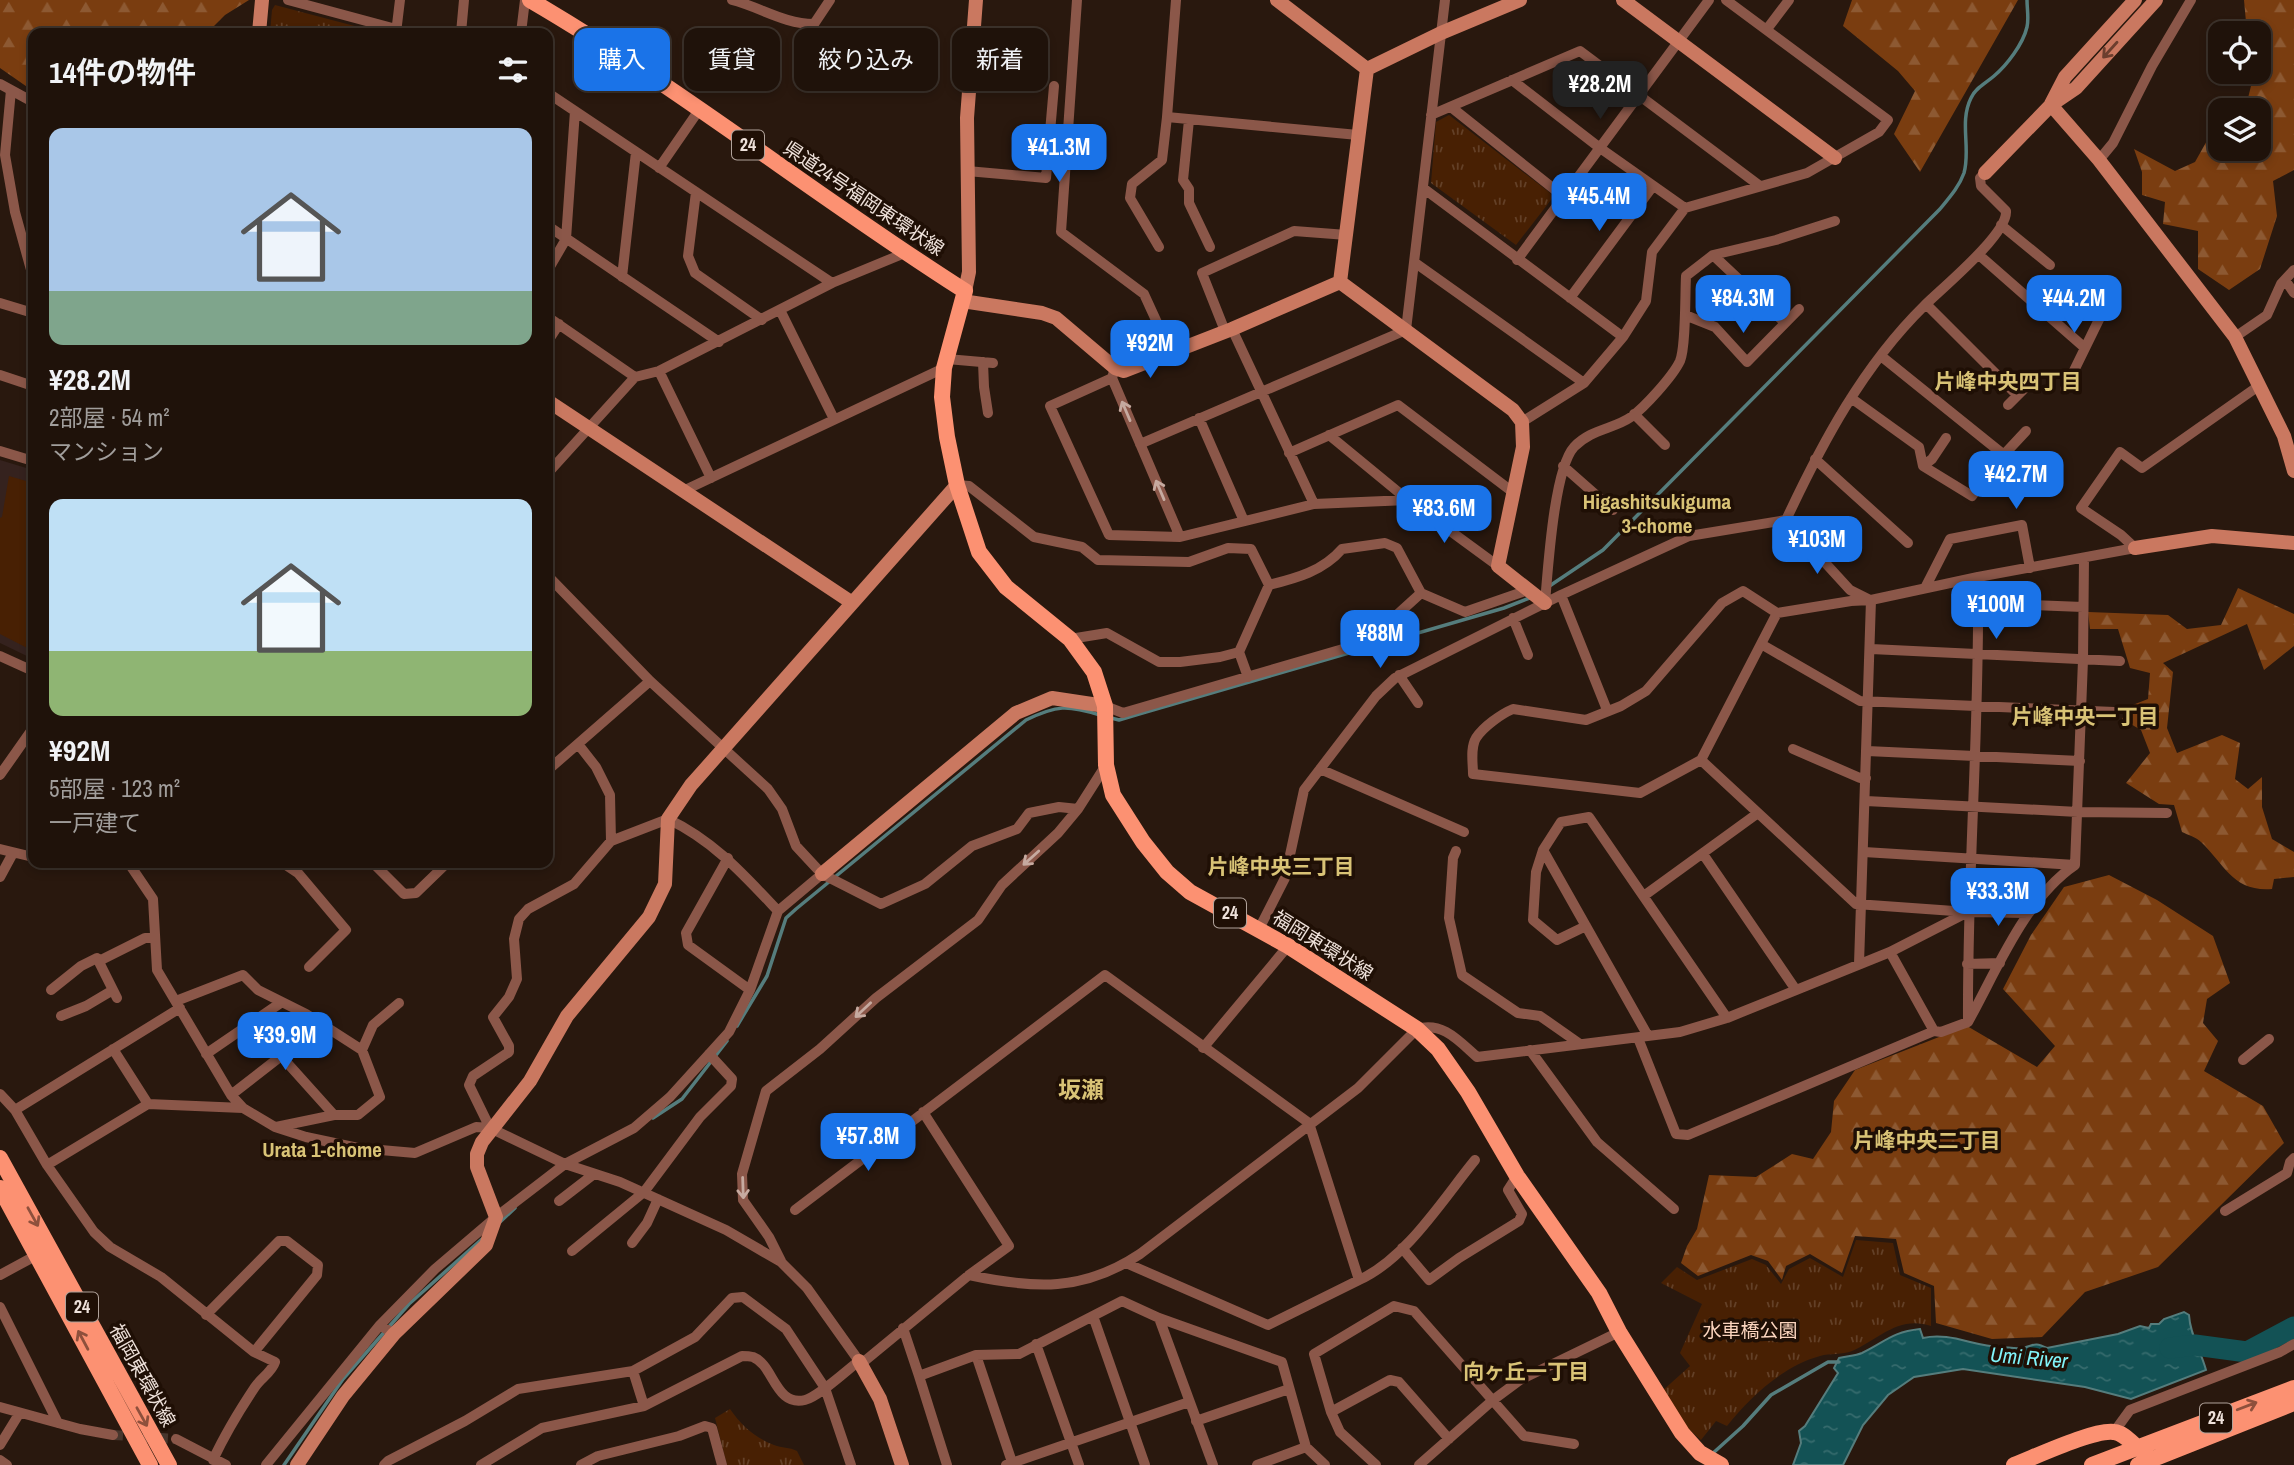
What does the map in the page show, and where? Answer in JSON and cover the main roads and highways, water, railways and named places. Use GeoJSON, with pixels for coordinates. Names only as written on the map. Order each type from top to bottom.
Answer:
{"type":"FeatureCollection","features":[{"type":"Feature","properties":{"kind":"main road","name":"県道24号福岡東環状線"},"geometry":{"type":"LineString","coordinates":[[530,0],[661,83],[964,296]]}},
{"type":"Feature","properties":{"kind":"main road","name":"福岡東環状線"},"geometry":{"type":"LineString","coordinates":[[964,296],[946,364],[942,397],[957,485],[979,552],[1006,587],[1070,639],[1094,672],[1105,706],[1106,765],[1113,795],[1143,842],[1167,872],[1190,892],[1288,946],[1417,1029],[1438,1049],[1468,1092],[1517,1176],[1599,1293],[1619,1332],[1682,1433],[1700,1453],[1720,1464]]}},
{"type":"Feature","properties":{"kind":"main road","name":"福岡東環状線"},"geometry":{"type":"LineString","coordinates":[[0,1158],[169,1465]]}},
{"type":"Feature","properties":{"kind":"main road","name":"福岡東環状線"},"geometry":{"type":"LineString","coordinates":[[0,1188],[150,1465]]}},
{"type":"Feature","properties":{"kind":"main road","name":"24"},"geometry":{"type":"LineString","coordinates":[[2092,1465],[2138,1457],[2294,1388]]}},
{"type":"Feature","properties":{"kind":"main road","name":"24"},"geometry":{"type":"LineString","coordinates":[[2014,1465],[2084,1437],[2114,1432],[2124,1437],[2138,1457],[2159,1462],[2294,1403]]}},
{"type":"Feature","properties":{"kind":"water"},"geometry":{"type":"Polygon","coordinates":[[[2184,1312],[2189,1315],[2191,1329],[2206,1370],[2131,1399],[2085,1387],[1963,1369],[1914,1377],[1888,1395],[1863,1425],[1843,1465],[1793,1465],[1801,1443],[1799,1431],[1805,1426],[1838,1373],[1834,1368],[1839,1358],[1862,1353],[1895,1335],[1920,1329],[1923,1338],[1943,1337],[1990,1346],[2020,1348],[2036,1344],[2047,1348],[2118,1334],[2140,1326],[2149,1328],[2151,1324],[2159,1324],[2164,1319],[2184,1312]]]}},
{"type":"Feature","properties":{"kind":"waterway"},"geometry":{"type":"LineString","coordinates":[[1548,587],[1603,550],[1947,201],[1964,173],[1965,126],[1971,98],[1978,88],[2004,66],[2018,47],[2027,27],[2027,0]]}},
{"type":"Feature","properties":{"kind":"waterway"},"geometry":{"type":"LineString","coordinates":[[1111,718],[1119,720],[1504,608],[1532,597]]}},
{"type":"Feature","properties":{"kind":"waterway"},"geometry":{"type":"LineString","coordinates":[[737,1026],[767,976],[786,918],[796,909],[1026,720],[1046,711],[1062,708],[1100,715]]}},
{"type":"Feature","properties":{"kind":"waterway"},"geometry":{"type":"LineString","coordinates":[[653,1118],[682,1099],[727,1041]]}},
{"type":"Feature","properties":{"kind":"waterway"},"geometry":{"type":"LineString","coordinates":[[500,1222],[515,1208]]}},
{"type":"Feature","properties":{"kind":"waterway"},"geometry":{"type":"LineString","coordinates":[[284,1465],[343,1379],[409,1304],[482,1239]]}},
{"type":"Feature","properties":{"kind":"waterway","name":"Umi River"},"geometry":{"type":"LineString","coordinates":[[2170,1348],[2195,1345],[2247,1352],[2294,1327]]}},
{"type":"Feature","properties":{"kind":"waterway"},"geometry":{"type":"LineString","coordinates":[[1712,1454],[1743,1426],[1771,1395],[1828,1362],[1839,1362]]}},
{"type":"Feature","properties":{"kind":"tunnel"},"geometry":{"type":"LineString","coordinates":[[113,1435],[176,1439]]}},
{"type":"Feature","properties":{"kind":"district","name":"片峰中央四丁目"},"geometry":{"type":"Point","coordinates":[2008,382]}},
{"type":"Feature","properties":{"kind":"district","name":"Higashitsukiguma 3-chome"},"geometry":{"type":"Point","coordinates":[1657,514]}},
{"type":"Feature","properties":{"kind":"district","name":"片峰中央一丁目"},"geometry":{"type":"Point","coordinates":[2085,717]}},
{"type":"Feature","properties":{"kind":"district","name":"片峰中央三丁目"},"geometry":{"type":"Point","coordinates":[1281,867]}},
{"type":"Feature","properties":{"kind":"district","name":"坂瀬"},"geometry":{"type":"Point","coordinates":[1081,1090]}},
{"type":"Feature","properties":{"kind":"district","name":"片峰中央二丁目"},"geometry":{"type":"Point","coordinates":[1927,1141]}},
{"type":"Feature","properties":{"kind":"district","name":"Urata 1-chome"},"geometry":{"type":"Point","coordinates":[322,1150]}},
{"type":"Feature","properties":{"kind":"district","name":"向ヶ丘一丁目"},"geometry":{"type":"Point","coordinates":[1526,1372]}},
{"type":"Feature","properties":{"kind":"park label","name":"水車橋公園"},"geometry":{"type":"Point","coordinates":[1750,1330]}}]}
